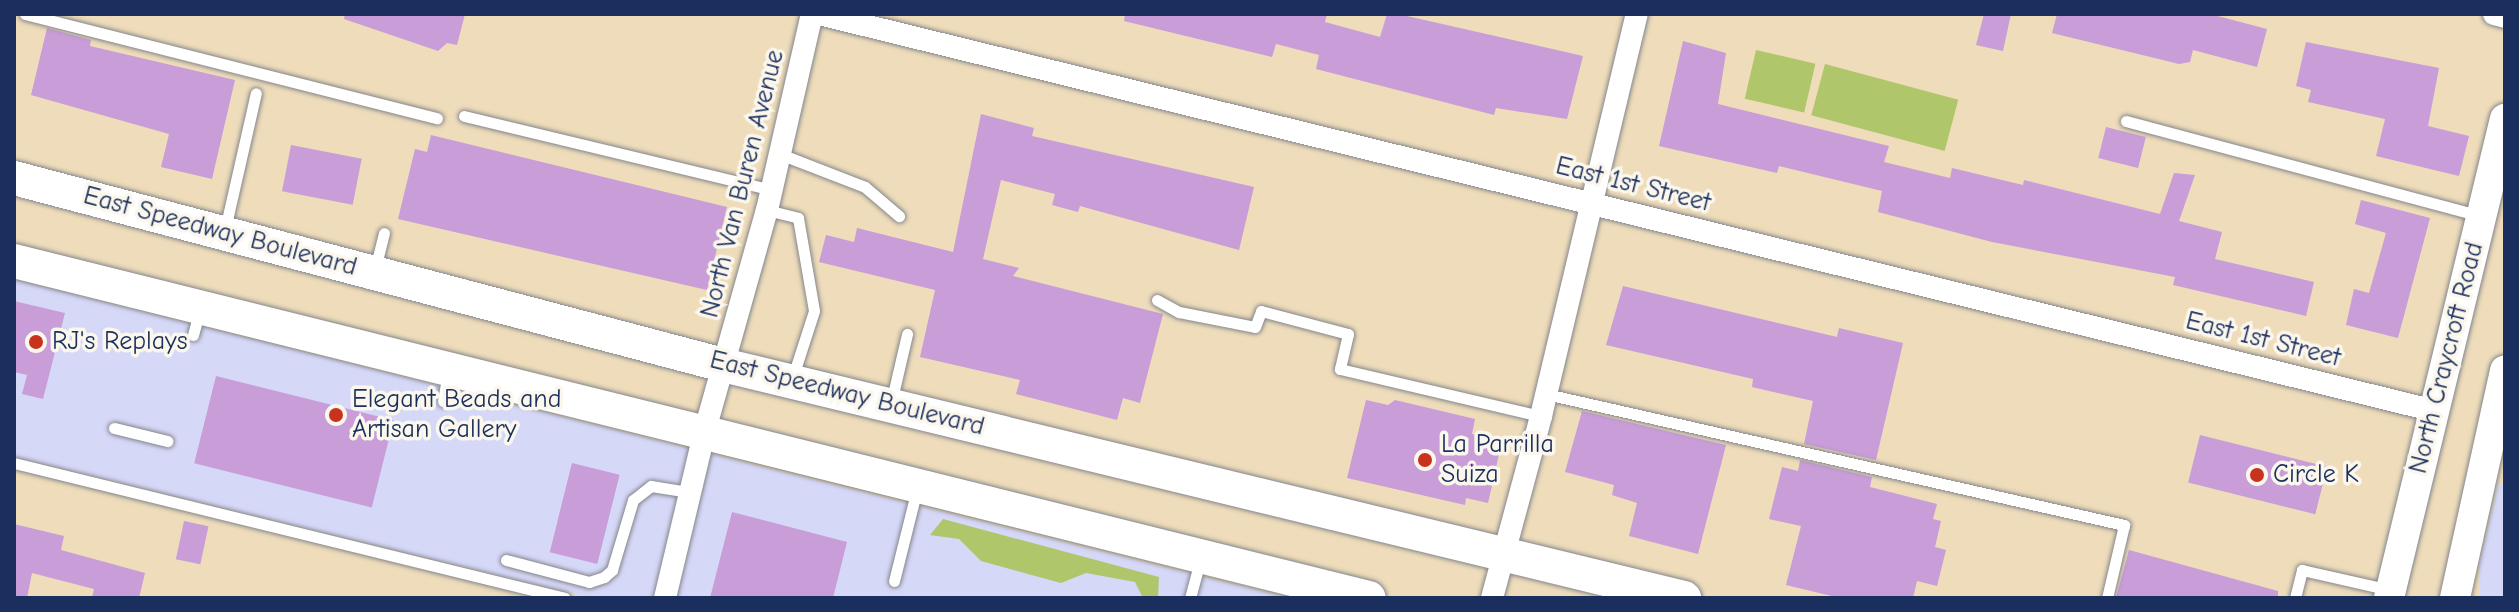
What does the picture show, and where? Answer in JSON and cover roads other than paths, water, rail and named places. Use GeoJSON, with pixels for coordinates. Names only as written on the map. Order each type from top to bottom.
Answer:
{"type":"FeatureCollection","features":[{"type":"Feature","properties":{"kind":"main road","name":"North Craycroft Road"},"geometry":{"type":"LineString","coordinates":[[2390,594],[2505,119]]}},
{"type":"Feature","properties":{"kind":"main road","name":"East Speedway Boulevard"},"geometry":{"type":"LineString","coordinates":[[14,178],[727,366],[891,403],[1684,598]]}},
{"type":"Feature","properties":{"kind":"main road"},"geometry":{"type":"LineString","coordinates":[[14,261],[197,321],[450,368],[1369,598]]}},
{"type":"Feature","properties":{"kind":"main road"},"geometry":{"type":"LineString","coordinates":[[2455,598],[2501,407],[2505,370]]}},
{"type":"Feature","properties":{"kind":"street","name":"North Van Buren Avenue"},"geometry":{"type":"LineString","coordinates":[[665,598],[705,430],[727,366],[769,200],[812,14]]}},
{"type":"Feature","properties":{"kind":"street","name":"East 1st Street"},"geometry":{"type":"LineString","coordinates":[[819,14],[2435,411]]}},
{"type":"Feature","properties":{"kind":"street"},"geometry":{"type":"LineString","coordinates":[[1492,598],[1544,405],[1637,14]]}},
{"type":"Feature","properties":{"kind":"street"},"geometry":{"type":"LineString","coordinates":[[2494,14],[2505,17]]}},
{"type":"Feature","properties":{"kind":"lane"},"geometry":{"type":"LineString","coordinates":[[25,14],[437,118]]}},
{"type":"Feature","properties":{"kind":"lane"},"geometry":{"type":"LineString","coordinates":[[224,234],[256,93]]}},
{"type":"Feature","properties":{"kind":"lane"},"geometry":{"type":"LineString","coordinates":[[464,116],[769,200],[798,218],[814,311],[791,381]]}},
{"type":"Feature","properties":{"kind":"lane"},"geometry":{"type":"LineString","coordinates":[[2126,121],[2482,216]]}},
{"type":"Feature","properties":{"kind":"lane"},"geometry":{"type":"LineString","coordinates":[[780,154],[865,187],[899,216]]}},
{"type":"Feature","properties":{"kind":"lane"},"geometry":{"type":"LineString","coordinates":[[374,273],[384,233]]}},
{"type":"Feature","properties":{"kind":"lane"},"geometry":{"type":"LineString","coordinates":[[1157,300],[1179,312],[1255,327],[1261,311],[1348,334],[1340,369],[1544,405],[2124,525],[2107,598]]}},
{"type":"Feature","properties":{"kind":"lane"},"geometry":{"type":"LineString","coordinates":[[891,403],[907,334]]}},
{"type":"Feature","properties":{"kind":"lane"},"geometry":{"type":"LineString","coordinates":[[443,401],[450,368]]}},
{"type":"Feature","properties":{"kind":"lane"},"geometry":{"type":"LineString","coordinates":[[114,428],[167,441]]}},
{"type":"Feature","properties":{"kind":"lane"},"geometry":{"type":"LineString","coordinates":[[14,463],[565,598]]}},
{"type":"Feature","properties":{"kind":"lane"},"geometry":{"type":"LineString","coordinates":[[894,581],[919,484]]}},
{"type":"Feature","properties":{"kind":"lane"},"geometry":{"type":"LineString","coordinates":[[506,560],[589,582],[604,577],[612,570],[633,500],[651,486],[690,492]]}},
{"type":"Feature","properties":{"kind":"lane"},"geometry":{"type":"LineString","coordinates":[[1190,598],[1201,556]]}},
{"type":"Feature","properties":{"kind":"lane"},"geometry":{"type":"LineString","coordinates":[[2295,598],[2302,570],[2390,594]]}},
{"type":"Feature","properties":{"kind":"place","name":"RJ's Replays"},"geometry":{"type":"Point","coordinates":[36,342]}},
{"type":"Feature","properties":{"kind":"place","name":"Elegant Beads and Artisan Gallery"},"geometry":{"type":"Point","coordinates":[336,415]}},
{"type":"Feature","properties":{"kind":"place","name":"La Parrilla Suiza"},"geometry":{"type":"Point","coordinates":[1425,460]}},
{"type":"Feature","properties":{"kind":"place","name":"Circle K"},"geometry":{"type":"Point","coordinates":[2257,475]}}]}
